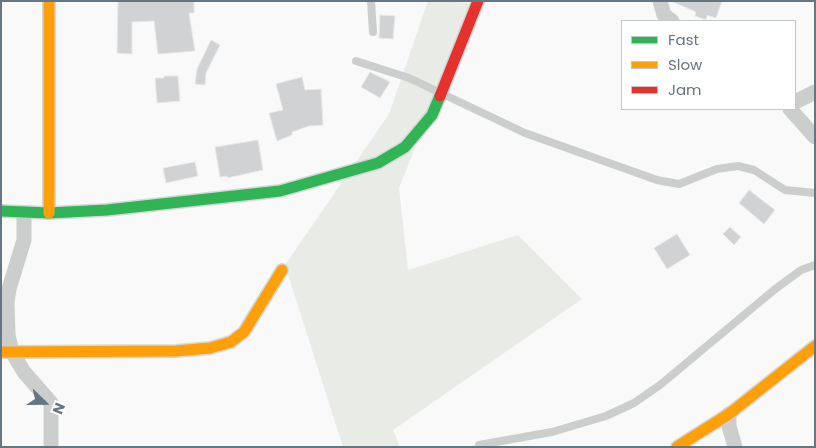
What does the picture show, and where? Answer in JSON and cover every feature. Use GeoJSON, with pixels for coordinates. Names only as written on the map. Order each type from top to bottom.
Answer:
{"type":"FeatureCollection","features":[{"type":"Feature","properties":{"kind":"street"},"geometry":{"type":"LineString","coordinates":[[49,1],[50,213]]}},
{"type":"Feature","properties":{"kind":"street"},"geometry":{"type":"LineString","coordinates":[[1,211],[50,213],[107,210],[280,191],[378,163],[405,147],[432,115],[478,1]]}},
{"type":"Feature","properties":{"kind":"street"},"geometry":{"type":"LineString","coordinates":[[652,1],[665,13]]}},
{"type":"Feature","properties":{"kind":"street"},"geometry":{"type":"LineString","coordinates":[[796,102],[815,92]]}},
{"type":"Feature","properties":{"kind":"street"},"geometry":{"type":"LineString","coordinates":[[791,110],[815,137]]}},
{"type":"Feature","properties":{"kind":"street"},"geometry":{"type":"LineString","coordinates":[[24,213],[24,240],[9,289],[7,302],[8,336],[6,352],[51,403],[51,447]]}},
{"type":"Feature","properties":{"kind":"street"},"geometry":{"type":"LineString","coordinates":[[6,352],[176,351],[210,348],[230,342],[244,332],[282,270]]}},
{"type":"Feature","properties":{"kind":"street"},"geometry":{"type":"LineString","coordinates":[[677,447],[729,414],[815,346]]}},
{"type":"Feature","properties":{"kind":"street"},"geometry":{"type":"LineString","coordinates":[[729,414],[729,426],[734,447]]}},
{"type":"Feature","properties":{"kind":"lane"},"geometry":{"type":"LineString","coordinates":[[371,1],[374,32]]}},
{"type":"Feature","properties":{"kind":"lane"},"geometry":{"type":"LineString","coordinates":[[356,61],[381,68],[442,93],[525,133],[657,180],[679,184],[717,169],[738,166],[754,170],[785,190],[815,193]]}},
{"type":"Feature","properties":{"kind":"lane"},"geometry":{"type":"LineString","coordinates":[[479,444],[552,432],[606,416],[634,403],[660,385],[774,290],[801,270],[815,264]]}},
{"type":"Feature","properties":{"kind":"shaded area"},"geometry":{"type":"Polygon","coordinates":[[[428,1],[473,3],[399,188],[408,270],[518,235],[582,299],[393,430],[400,447],[343,447],[285,265],[389,114],[428,1]]]}},
{"type":"Feature","properties":{"kind":"building"},"geometry":{"type":"Polygon","coordinates":[[[118,1],[194,1],[194,13],[189,13],[195,51],[158,54],[154,21],[132,22],[132,54],[117,53],[118,1]]]}},
{"type":"Feature","properties":{"kind":"building"},"geometry":{"type":"Polygon","coordinates":[[[671,1],[722,1],[716,18],[707,15],[706,20],[695,16],[696,12],[671,1]]]}},
{"type":"Feature","properties":{"kind":"building"},"geometry":{"type":"Polygon","coordinates":[[[380,15],[395,16],[393,39],[379,38],[380,15]]]}},
{"type":"Feature","properties":{"kind":"building"},"geometry":{"type":"Polygon","coordinates":[[[211,40],[220,45],[206,73],[205,85],[195,84],[197,69],[211,40]]]}},
{"type":"Feature","properties":{"kind":"building"},"geometry":{"type":"Polygon","coordinates":[[[370,72],[390,82],[380,98],[361,87],[370,72]]]}},
{"type":"Feature","properties":{"kind":"building"},"geometry":{"type":"Polygon","coordinates":[[[164,76],[178,76],[180,101],[157,103],[155,78],[164,78],[164,76]]]}},
{"type":"Feature","properties":{"kind":"building"},"geometry":{"type":"Polygon","coordinates":[[[302,77],[305,90],[321,89],[323,125],[309,126],[292,132],[292,135],[277,141],[269,113],[283,110],[276,84],[302,77]]]}},
{"type":"Feature","properties":{"kind":"building"},"geometry":{"type":"Polygon","coordinates":[[[258,140],[263,170],[227,178],[227,176],[220,177],[215,147],[258,140]]]}},
{"type":"Feature","properties":{"kind":"building"},"geometry":{"type":"Polygon","coordinates":[[[195,162],[198,176],[166,183],[163,168],[195,162]]]}},
{"type":"Feature","properties":{"kind":"building"},"geometry":{"type":"Polygon","coordinates":[[[749,190],[775,210],[764,224],[739,203],[749,190]]]}},
{"type":"Feature","properties":{"kind":"building"},"geometry":{"type":"Polygon","coordinates":[[[730,227],[741,237],[734,245],[723,234],[730,227]]]}},
{"type":"Feature","properties":{"kind":"building"},"geometry":{"type":"Polygon","coordinates":[[[677,234],[690,255],[667,269],[654,248],[677,234]]]}},
{"type":"Feature","properties":{"kind":"traffic: fast"},"geometry":{"type":"LineString","coordinates":[[1,211],[49,213],[107,210],[280,191],[378,163],[405,147],[432,115],[440,96]]}},
{"type":"Feature","properties":{"kind":"traffic: slow"},"geometry":{"type":"LineString","coordinates":[[49,1],[49,213]]}},
{"type":"Feature","properties":{"kind":"traffic: slow"},"geometry":{"type":"LineString","coordinates":[[1,352],[176,351],[210,348],[231,342],[244,332],[282,270]]}},
{"type":"Feature","properties":{"kind":"traffic: slow"},"geometry":{"type":"LineString","coordinates":[[677,447],[729,414],[815,346]]}},
{"type":"Feature","properties":{"kind":"traffic: jam"},"geometry":{"type":"LineString","coordinates":[[440,96],[478,1]]}}]}
